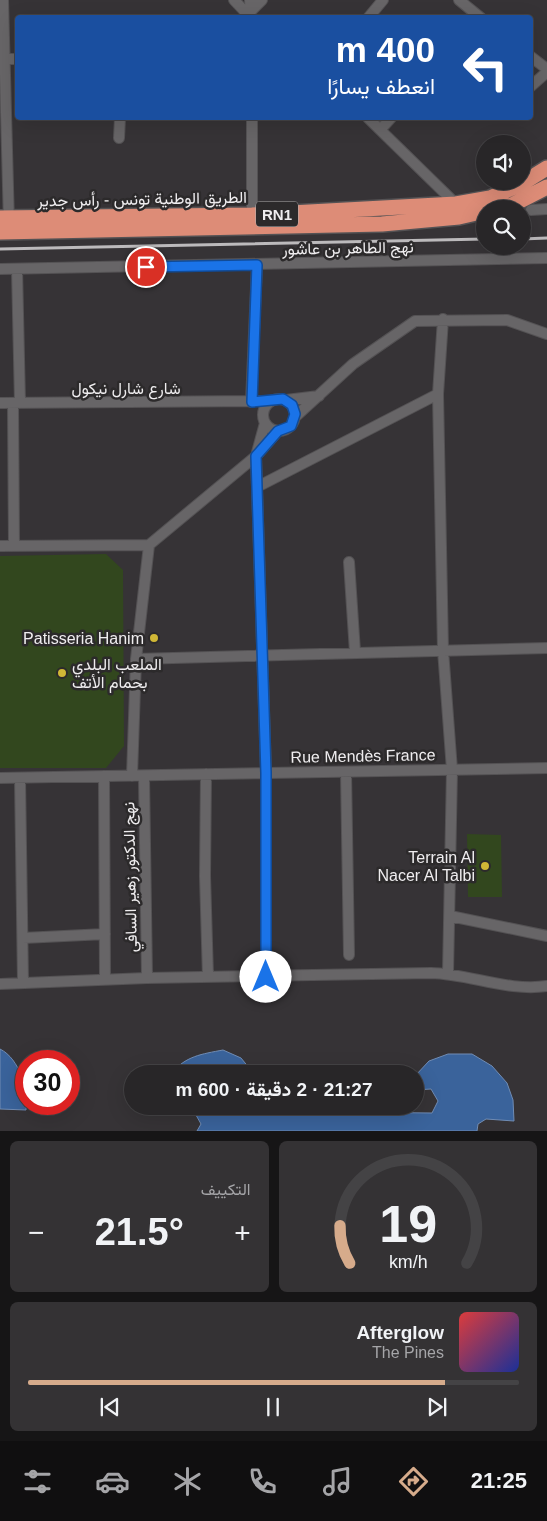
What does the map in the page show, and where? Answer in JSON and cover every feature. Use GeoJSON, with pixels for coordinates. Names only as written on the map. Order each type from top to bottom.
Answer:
{"type":"FeatureCollection","features":[{"type":"Feature","properties":{"kind":"highway","name":"الطريق الوطنية تونس - رأس جدير"},"geometry":{"type":"LineString","coordinates":[[5,225],[456,204],[490,198],[521,184],[547,168]]}},
{"type":"Feature","properties":{"kind":"highway"},"geometry":{"type":"LineString","coordinates":[[522,200],[547,187]]}},
{"type":"Feature","properties":{"kind":"highway","name":"الطريق الوطنية تونس - رأس جدير"},"geometry":{"type":"LineString","coordinates":[[5,225],[382,224],[458,217],[476,213]]}},
{"type":"Feature","properties":{"kind":"street"},"geometry":{"type":"LineString","coordinates":[[3,0],[2,59],[5,225]]}},
{"type":"Feature","properties":{"kind":"street"},"geometry":{"type":"LineString","coordinates":[[234,0],[251,13],[262,0]]}},
{"type":"Feature","properties":{"kind":"street"},"geometry":{"type":"LineString","coordinates":[[370,15],[383,0]]}},
{"type":"Feature","properties":{"kind":"street"},"geometry":{"type":"LineString","coordinates":[[459,0],[478,15]]}},
{"type":"Feature","properties":{"kind":"street"},"geometry":{"type":"LineString","coordinates":[[2,59],[15,59]]}},
{"type":"Feature","properties":{"kind":"street"},"geometry":{"type":"LineString","coordinates":[[533,59],[547,71],[533,84]]}},
{"type":"Feature","properties":{"kind":"street"},"geometry":{"type":"LineString","coordinates":[[119,138],[120,120]]}},
{"type":"Feature","properties":{"kind":"street"},"geometry":{"type":"LineString","coordinates":[[252,120],[252,215]]}},
{"type":"Feature","properties":{"kind":"street"},"geometry":{"type":"LineString","coordinates":[[370,120],[456,204]]}},
{"type":"Feature","properties":{"kind":"street"},"geometry":{"type":"LineString","coordinates":[[381,129],[389,120]]}},
{"type":"Feature","properties":{"kind":"street"},"geometry":{"type":"LineString","coordinates":[[531,210],[547,209]]}},
{"type":"Feature","properties":{"kind":"street","name":"نهج الطاهر بن عاشور"},"geometry":{"type":"LineString","coordinates":[[0,269],[547,258]]}},
{"type":"Feature","properties":{"kind":"street"},"geometry":{"type":"LineString","coordinates":[[257,265],[252,402],[269,428],[278,431],[288,429],[295,417],[353,364],[399,330],[415,322],[443,319],[507,320],[547,334]]}},
{"type":"Feature","properties":{"kind":"street"},"geometry":{"type":"LineString","coordinates":[[14,546],[17,269]]}},
{"type":"Feature","properties":{"kind":"street"},"geometry":{"type":"LineString","coordinates":[[443,319],[438,394],[443,650],[452,770],[448,973]]}},
{"type":"Feature","properties":{"kind":"street"},"geometry":{"type":"LineString","coordinates":[[257,487],[438,394]]}},
{"type":"Feature","properties":{"kind":"street"},"geometry":{"type":"LineString","coordinates":[[266,977],[266,773],[256,456],[265,406],[270,402],[280,399],[319,396]]}},
{"type":"Feature","properties":{"kind":"street"},"geometry":{"type":"LineString","coordinates":[[286,400],[294,408],[295,417]]}},
{"type":"Feature","properties":{"kind":"street","name":"شارع شارل نيكول"},"geometry":{"type":"LineString","coordinates":[[0,403],[270,402]]}},
{"type":"Feature","properties":{"kind":"street"},"geometry":{"type":"LineString","coordinates":[[0,546],[149,544],[256,456],[278,431]]}},
{"type":"Feature","properties":{"kind":"street"},"geometry":{"type":"LineString","coordinates":[[132,776],[136,659],[149,544]]}},
{"type":"Feature","properties":{"kind":"street"},"geometry":{"type":"LineString","coordinates":[[349,562],[354,652]]}},
{"type":"Feature","properties":{"kind":"street"},"geometry":{"type":"LineString","coordinates":[[136,659],[261,654],[547,648]]}},
{"type":"Feature","properties":{"kind":"street","name":"Rue Mendès France"},"geometry":{"type":"LineString","coordinates":[[0,778],[547,768]]}},
{"type":"Feature","properties":{"kind":"street"},"geometry":{"type":"LineString","coordinates":[[346,772],[349,955]]}},
{"type":"Feature","properties":{"kind":"street"},"geometry":{"type":"LineString","coordinates":[[206,774],[205,876],[208,977]]}},
{"type":"Feature","properties":{"kind":"street"},"geometry":{"type":"LineString","coordinates":[[104,776],[105,980]]}},
{"type":"Feature","properties":{"kind":"street","name":"نهج الدكتور زهير السافي"},"geometry":{"type":"LineString","coordinates":[[144,776],[147,978]]}},
{"type":"Feature","properties":{"kind":"street"},"geometry":{"type":"LineString","coordinates":[[20,778],[23,983]]}},
{"type":"Feature","properties":{"kind":"street"},"geometry":{"type":"LineString","coordinates":[[450,916],[547,936]]}},
{"type":"Feature","properties":{"kind":"street"},"geometry":{"type":"LineString","coordinates":[[23,938],[105,934]]}},
{"type":"Feature","properties":{"kind":"street"},"geometry":{"type":"LineString","coordinates":[[0,984],[147,978],[448,973],[515,986],[547,986]]}},
{"type":"Feature","properties":{"kind":"green space","name":"الملعب البلدي بحمام الأتف"},"geometry":{"type":"Polygon","coordinates":[[[106,554],[123,570],[124,746],[106,768],[0,768],[0,556],[106,554]]]}},
{"type":"Feature","properties":{"kind":"green space","name":"Terrain Al Nacer Al Talbi"},"geometry":{"type":"Polygon","coordinates":[[[467,834],[501,835],[502,897],[468,897],[467,834]]]}},
{"type":"Feature","properties":{"kind":"water"},"geometry":{"type":"Polygon","coordinates":[[[0,1049],[15,1063],[15,1110],[0,1109],[0,1049]]]}},
{"type":"Feature","properties":{"kind":"water"},"geometry":{"type":"Polygon","coordinates":[[[223,1050],[241,1058],[247,1065],[180,1065],[201,1055],[223,1050]]]}},
{"type":"Feature","properties":{"kind":"water"},"geometry":{"type":"Polygon","coordinates":[[[448,1054],[472,1054],[492,1066],[507,1083],[513,1100],[514,1121],[486,1119],[478,1124],[477,1131],[197,1131],[201,1124],[196,1115],[424,1115],[424,1113],[432,1113],[438,1101],[431,1089],[424,1089],[424,1066],[429,1061],[448,1054]]]}},
{"type":"Feature","properties":{"kind":"railway"},"geometry":{"type":"LineString","coordinates":[[531,239],[547,238]]}},
{"type":"Feature","properties":{"kind":"railway"},"geometry":{"type":"LineString","coordinates":[[0,249],[476,239]]}},
{"type":"Feature","properties":{"kind":"place","name":"Patisseria Hanim"},"geometry":{"type":"Point","coordinates":[154,638]}},
{"type":"Feature","properties":{"kind":"place","name":"الملعب البلدي بحمام الأتف"},"geometry":{"type":"Point","coordinates":[62,673]}},
{"type":"Feature","properties":{"kind":"place","name":"Terrain Al Nacer Al Talbi"},"geometry":{"type":"Point","coordinates":[485,866]}},
{"type":"Feature","properties":{"kind":"route"},"geometry":{"type":"LineString","coordinates":[[146,267],[257,265],[252,402],[270,402],[276,399],[283,399],[292,405],[295,411],[294,421],[291,426],[285,430],[278,431],[256,456],[266,773],[266,977]]}}]}
